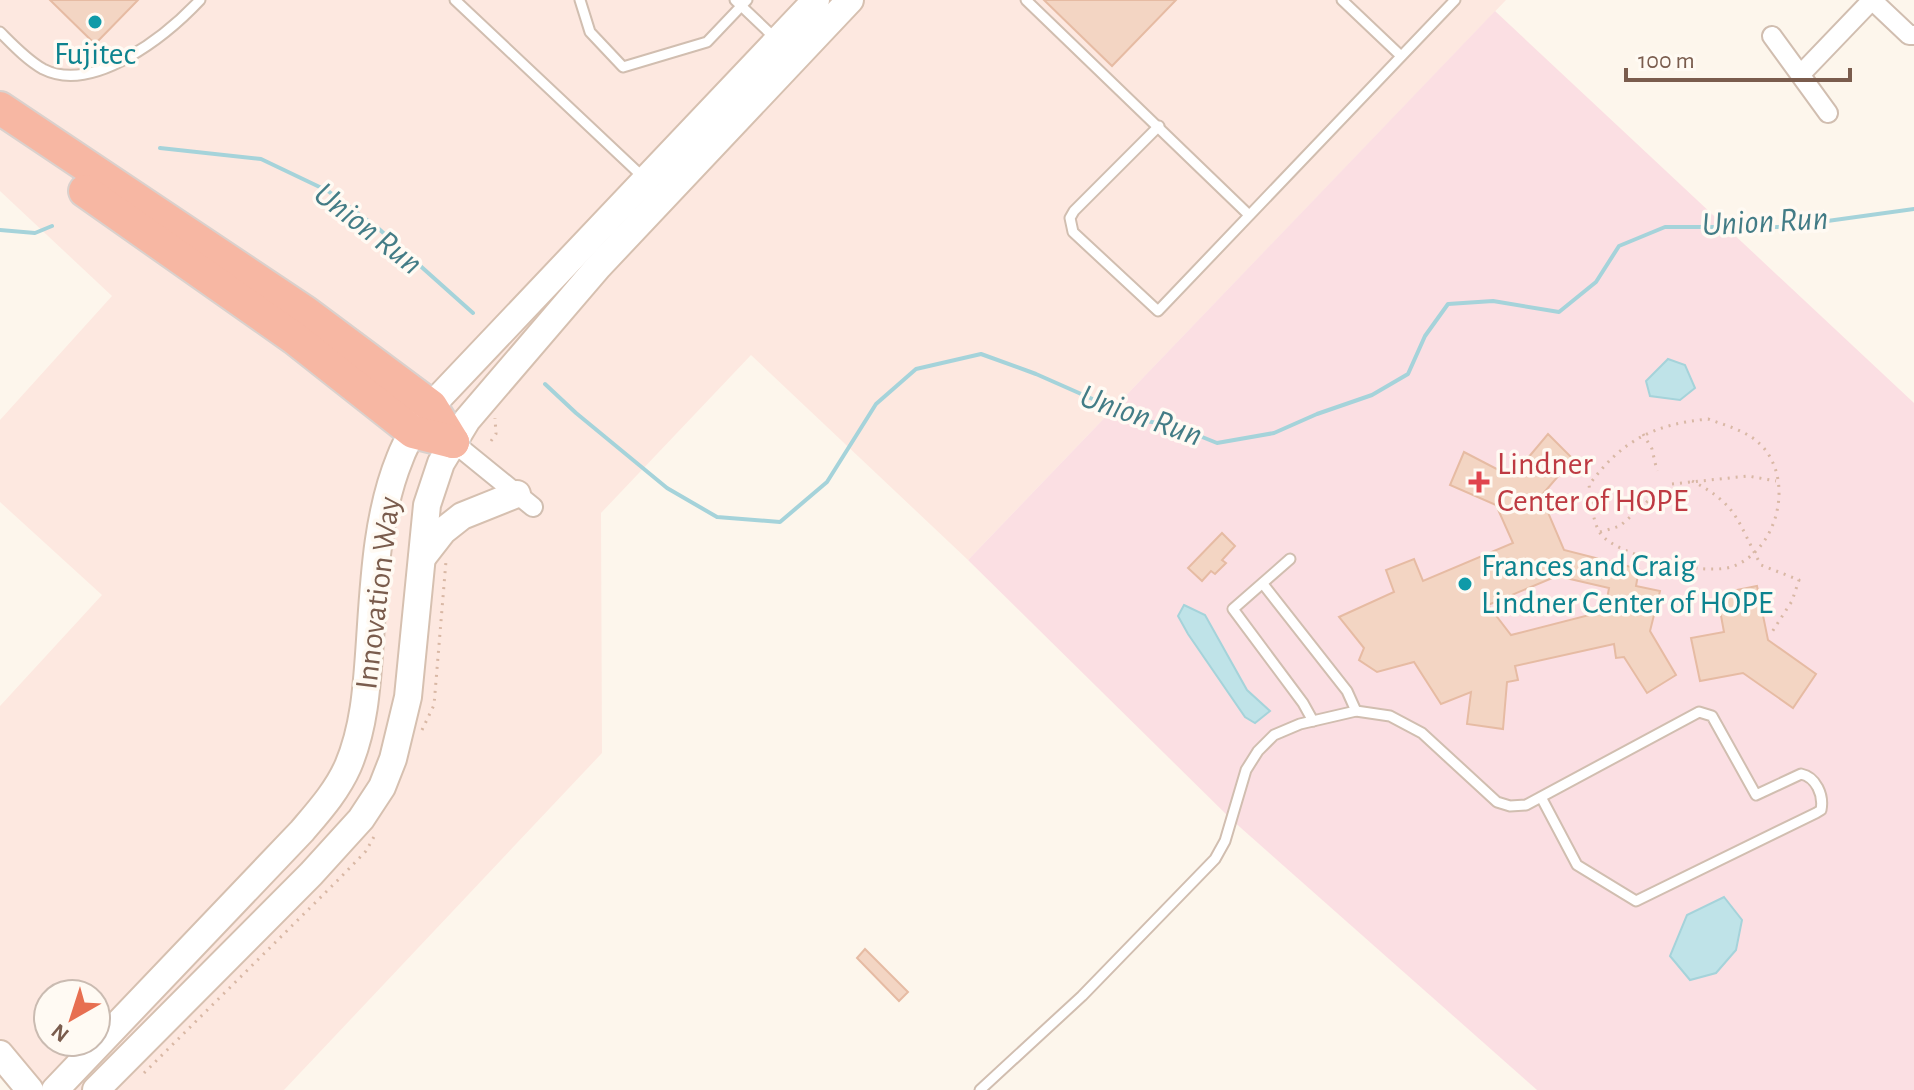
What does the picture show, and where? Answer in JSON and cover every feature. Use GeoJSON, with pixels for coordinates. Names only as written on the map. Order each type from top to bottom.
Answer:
{"type":"FeatureCollection","features":[{"type":"Feature","properties":{"kind":"highway"},"geometry":{"type":"LineString","coordinates":[[0,108],[305,312],[422,419]]}},
{"type":"Feature","properties":{"kind":"highway"},"geometry":{"type":"LineString","coordinates":[[0,132],[294,338],[453,442]]}},
{"type":"Feature","properties":{"kind":"main road","name":"Innovation Way"},"geometry":{"type":"LineString","coordinates":[[787,49],[816,0]]}},
{"type":"Feature","properties":{"kind":"main road","name":"Innovation Way"},"geometry":{"type":"LineString","coordinates":[[55,1090],[302,831],[336,789],[347,768],[363,718],[381,533],[390,488],[400,457],[422,419],[655,188],[787,49],[850,0]]}},
{"type":"Feature","properties":{"kind":"main road","name":"Innovation Way"},"geometry":{"type":"LineString","coordinates":[[96,1090],[311,874],[369,809],[393,759],[408,697],[427,505],[433,484],[467,420],[578,291],[655,188]]}},
{"type":"Feature","properties":{"kind":"main road"},"geometry":{"type":"LineString","coordinates":[[422,558],[443,531],[462,516],[525,500]]}},
{"type":"Feature","properties":{"kind":"main road"},"geometry":{"type":"LineString","coordinates":[[0,1054],[30,1090]]}},
{"type":"Feature","properties":{"kind":"street"},"geometry":{"type":"LineString","coordinates":[[1801,74],[1872,0],[1909,35],[1914,35]]}},
{"type":"Feature","properties":{"kind":"street"},"geometry":{"type":"LineString","coordinates":[[1772,36],[1828,113]]}},
{"type":"Feature","properties":{"kind":"street"},"geometry":{"type":"LineString","coordinates":[[453,442],[525,500]]}},
{"type":"Feature","properties":{"kind":"lane"},"geometry":{"type":"LineString","coordinates":[[0,32],[45,70],[70,75],[105,68],[153,43],[200,0]]}},
{"type":"Feature","properties":{"kind":"lane"},"geometry":{"type":"LineString","coordinates":[[455,0],[655,188]]}},
{"type":"Feature","properties":{"kind":"lane"},"geometry":{"type":"LineString","coordinates":[[580,0],[590,32],[623,67],[707,42],[741,2],[787,49]]}},
{"type":"Feature","properties":{"kind":"lane"},"geometry":{"type":"LineString","coordinates":[[1026,0],[1249,215]]}},
{"type":"Feature","properties":{"kind":"lane"},"geometry":{"type":"LineString","coordinates":[[1342,0],[1401,56]]}},
{"type":"Feature","properties":{"kind":"lane"},"geometry":{"type":"LineString","coordinates":[[1159,126],[1070,218],[1073,232],[1158,311],[1455,0]]}},
{"type":"Feature","properties":{"kind":"lane"},"geometry":{"type":"LineString","coordinates":[[1290,559],[1233,609],[1313,721]]}},
{"type":"Feature","properties":{"kind":"lane"},"geometry":{"type":"LineString","coordinates":[[1263,584],[1347,691],[1356,711]]}},
{"type":"Feature","properties":{"kind":"lane"},"geometry":{"type":"LineString","coordinates":[[980,1090],[1082,996],[1215,859],[1229,830],[1246,770],[1258,751],[1274,735],[1313,721],[1356,711],[1390,716],[1422,733],[1497,802],[1510,806],[1526,805],[1699,712],[1705,712],[1712,716],[1756,795],[1801,774],[1813,779],[1822,799],[1821,810],[1816,813],[1636,901],[1577,865],[1541,797]]}},
{"type":"Feature","properties":{"kind":"path"},"geometry":{"type":"LineString","coordinates":[[1708,419],[1745,432],[1764,447],[1777,481],[1779,496],[1774,528],[1754,553],[1732,567],[1692,568],[1656,562],[1611,542],[1600,532],[1589,485],[1617,452],[1643,434],[1677,422],[1708,419]]}},
{"type":"Feature","properties":{"kind":"path"},"geometry":{"type":"LineString","coordinates":[[1643,434],[1652,449],[1657,471]]}},
{"type":"Feature","properties":{"kind":"path"},"geometry":{"type":"LineString","coordinates":[[1672,484],[1748,476],[1777,481]]}},
{"type":"Feature","properties":{"kind":"path"},"geometry":{"type":"LineString","coordinates":[[1692,481],[1718,494],[1738,517],[1761,565],[1799,580],[1792,601],[1772,632]]}},
{"type":"Feature","properties":{"kind":"path"},"geometry":{"type":"LineString","coordinates":[[1600,532],[1620,526],[1649,500]]}},
{"type":"Feature","properties":{"kind":"shaded area"},"geometry":{"type":"Polygon","coordinates":[[[0,0],[1506,0],[968,560],[751,355],[601,513],[602,753],[284,1090],[30,1090],[0,1054],[0,706],[102,595],[0,502],[0,420],[112,296],[0,191],[0,0]]]}},
{"type":"Feature","properties":{"kind":"shaded area","name":"Lindner Center of HOPE"},"geometry":{"type":"Polygon","coordinates":[[[1495,11],[1914,403],[1914,1090],[1537,1090],[1232,820],[968,560],[1495,11]]]}},
{"type":"Feature","properties":{"kind":"water"},"geometry":{"type":"Polygon","coordinates":[[[1668,359],[1685,365],[1695,388],[1680,400],[1650,396],[1646,381],[1668,359]]]}},
{"type":"Feature","properties":{"kind":"water"},"geometry":{"type":"Polygon","coordinates":[[[1184,605],[1205,615],[1247,690],[1270,711],[1255,723],[1245,717],[1188,634],[1178,616],[1184,605]]]}},
{"type":"Feature","properties":{"kind":"water"},"geometry":{"type":"Polygon","coordinates":[[[1724,897],[1742,920],[1736,950],[1716,973],[1690,980],[1670,956],[1687,915],[1724,897]]]}},
{"type":"Feature","properties":{"kind":"building","name":"Fujitec"},"geometry":{"type":"Polygon","coordinates":[[[50,0],[138,0],[95,44],[50,0]]]}},
{"type":"Feature","properties":{"kind":"building"},"geometry":{"type":"Polygon","coordinates":[[[1044,0],[1176,0],[1112,66],[1044,0]]]}},
{"type":"Feature","properties":{"kind":"building","name":"Frances and Craig Lindner Center of HOPE"},"geometry":{"type":"Polygon","coordinates":[[[1548,434],[1573,459],[1541,496],[1564,550],[1639,569],[1636,586],[1660,591],[1650,631],[1676,675],[1647,693],[1624,657],[1616,658],[1614,644],[1515,666],[1518,680],[1507,682],[1503,729],[1467,724],[1471,692],[1441,704],[1414,662],[1377,672],[1359,660],[1364,648],[1339,617],[1394,592],[1386,570],[1414,559],[1423,581],[1513,543],[1496,505],[1450,485],[1464,452],[1512,477],[1548,434]],[[1557,576],[1488,605],[1511,635],[1605,611],[1609,588],[1557,576]]]}},
{"type":"Feature","properties":{"kind":"building"},"geometry":{"type":"Polygon","coordinates":[[[1222,533],[1235,546],[1222,560],[1226,563],[1215,574],[1211,571],[1202,581],[1188,568],[1222,533]]]}},
{"type":"Feature","properties":{"kind":"building","name":"Frances and Craig Lindner Center of HOPE"},"geometry":{"type":"Polygon","coordinates":[[[1757,586],[1768,640],[1816,674],[1793,708],[1743,673],[1700,681],[1691,638],[1724,632],[1717,594],[1757,586]]]}},
{"type":"Feature","properties":{"kind":"building"},"geometry":{"type":"Polygon","coordinates":[[[865,949],[908,992],[899,1001],[857,958],[865,949]]]}},
{"type":"Feature","properties":{"kind":"waterway","name":"Union Run"},"geometry":{"type":"LineString","coordinates":[[160,148],[261,159],[328,191],[379,229],[473,313]]}},
{"type":"Feature","properties":{"kind":"waterway","name":"Union Run"},"geometry":{"type":"LineString","coordinates":[[545,384],[667,488],[717,517],[780,522],[827,482],[876,404],[916,369],[981,354],[1036,374],[1140,420],[1175,426],[1217,443],[1274,433],[1372,395],[1408,374],[1425,336],[1448,304],[1493,301],[1559,312],[1596,282],[1619,246],[1665,227],[1784,227],[1914,209]]}},
{"type":"Feature","properties":{"kind":"waterway","name":"Union Run"},"geometry":{"type":"LineString","coordinates":[[0,230],[35,233],[52,226]]}},
{"type":"Feature","properties":{"kind":"place","name":"Fujitec"},"geometry":{"type":"Point","coordinates":[95,22]}},
{"type":"Feature","properties":{"kind":"place","name":"Lindner Center of HOPE"},"geometry":{"type":"Point","coordinates":[1479,482]}},
{"type":"Feature","properties":{"kind":"place","name":"Frances and Craig Lindner Center of HOPE"},"geometry":{"type":"Point","coordinates":[1465,584]}}]}
